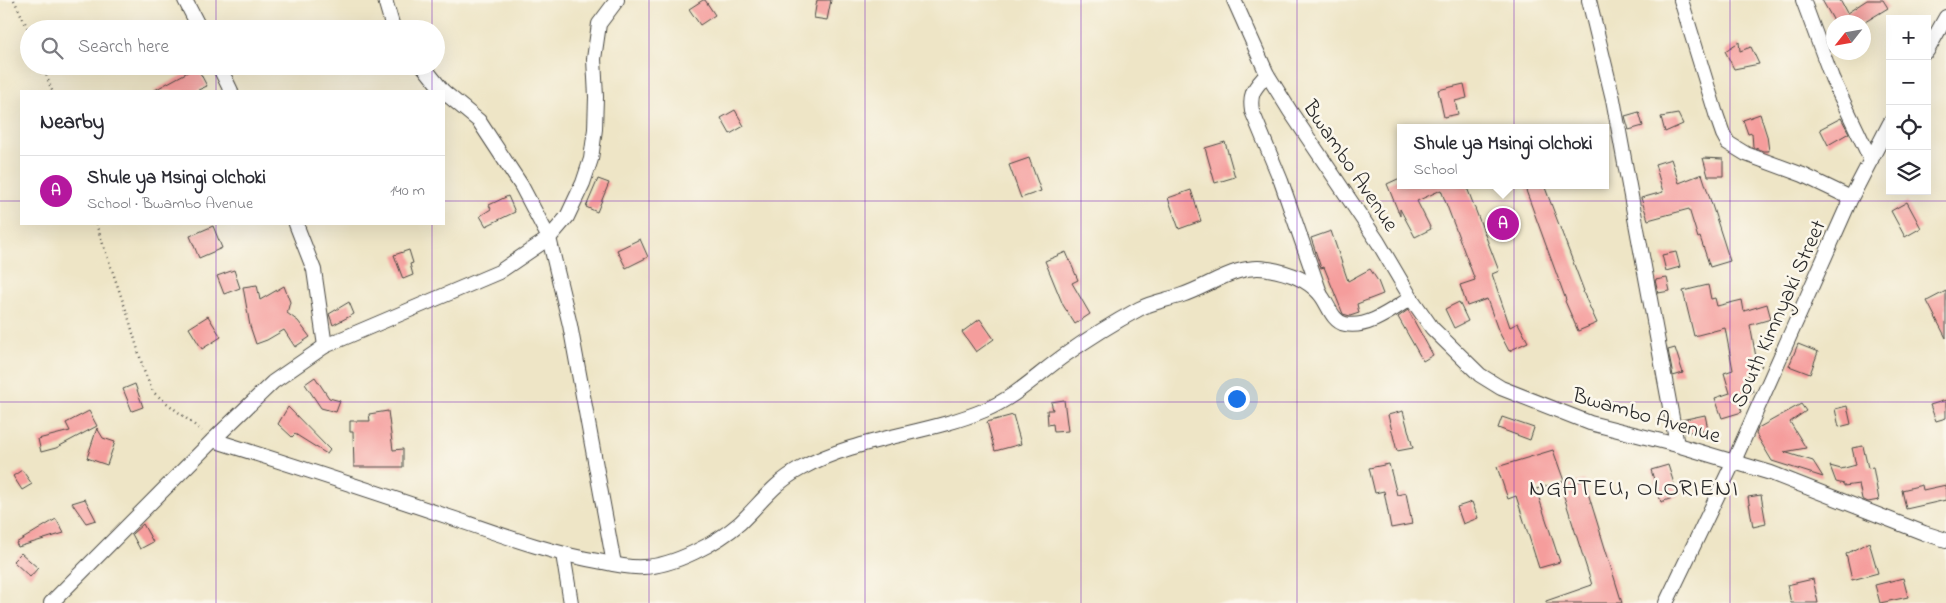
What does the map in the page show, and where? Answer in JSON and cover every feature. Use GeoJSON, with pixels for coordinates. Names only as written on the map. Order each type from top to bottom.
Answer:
{"type":"FeatureCollection","features":[{"type":"Feature","properties":{"kind":"street"},"geometry":{"type":"LineString","coordinates":[[185,0],[195,20]]}},
{"type":"Feature","properties":{"kind":"street"},"geometry":{"type":"LineString","coordinates":[[385,0],[391,20]]}},
{"type":"Feature","properties":{"kind":"street"},"geometry":{"type":"LineString","coordinates":[[51,603],[273,382],[326,346],[499,272],[549,238],[567,217],[583,183],[591,159],[596,113],[594,58],[599,24],[617,0]]}},
{"type":"Feature","properties":{"kind":"street","name":"Bwambo Avenue"},"geometry":{"type":"LineString","coordinates":[[1234,0],[1267,74],[1378,242],[1411,298],[1432,328],[1480,375],[1501,388],[1590,423],[1677,445],[1771,473],[1946,540]]}},
{"type":"Feature","properties":{"kind":"street"},"geometry":{"type":"LineString","coordinates":[[1589,0],[1613,99],[1677,445]]}},
{"type":"Feature","properties":{"kind":"street"},"geometry":{"type":"LineString","coordinates":[[1681,0],[1716,114],[1728,143],[1746,154],[1803,175],[1851,198]]}},
{"type":"Feature","properties":{"kind":"street"},"geometry":{"type":"LineString","coordinates":[[1803,0],[1832,78],[1871,160]]}},
{"type":"Feature","properties":{"kind":"street"},"geometry":{"type":"LineString","coordinates":[[1931,44],[1946,17]]}},
{"type":"Feature","properties":{"kind":"street"},"geometry":{"type":"LineString","coordinates":[[1267,74],[1254,90],[1250,99],[1252,111],[1281,182],[1320,293],[1336,318],[1344,324],[1355,325],[1384,315],[1411,298]]}},
{"type":"Feature","properties":{"kind":"street"},"geometry":{"type":"LineString","coordinates":[[223,75],[231,90]]}},
{"type":"Feature","properties":{"kind":"street"},"geometry":{"type":"LineString","coordinates":[[430,75],[441,90]]}},
{"type":"Feature","properties":{"kind":"street"},"geometry":{"type":"LineString","coordinates":[[445,94],[479,121],[521,186],[549,238],[570,325],[614,564]]}},
{"type":"Feature","properties":{"kind":"street","name":"South Kimnyaki Street"},"geometry":{"type":"LineString","coordinates":[[1666,603],[1734,461],[1851,198],[1886,130]]}},
{"type":"Feature","properties":{"kind":"street"},"geometry":{"type":"LineString","coordinates":[[296,225],[314,270],[326,346]]}},
{"type":"Feature","properties":{"kind":"street"},"geometry":{"type":"LineString","coordinates":[[213,440],[326,475],[563,554],[614,564],[645,567],[665,564],[685,556],[730,531],[781,480],[800,469],[835,454],[956,420],[996,405],[1015,394],[1064,356],[1105,328],[1148,304],[1183,295],[1232,273],[1248,268],[1266,268],[1287,274],[1312,286],[1320,293]]}},
{"type":"Feature","properties":{"kind":"street"},"geometry":{"type":"LineString","coordinates":[[563,554],[570,603]]}},
{"type":"Feature","properties":{"kind":"path"},"geometry":{"type":"LineString","coordinates":[[14,0],[24,20]]}},
{"type":"Feature","properties":{"kind":"path"},"geometry":{"type":"LineString","coordinates":[[46,75],[52,90]]}},
{"type":"Feature","properties":{"kind":"path"},"geometry":{"type":"LineString","coordinates":[[96,225],[128,316],[144,371],[153,392],[213,440]]}},
{"type":"Feature","properties":{"kind":"building"},"geometry":{"type":"Polygon","coordinates":[[[705,0],[715,15],[700,25],[689,9],[705,0]]]}},
{"type":"Feature","properties":{"kind":"building"},"geometry":{"type":"Polygon","coordinates":[[[817,0],[831,0],[827,20],[814,18],[817,0]]]}},
{"type":"Feature","properties":{"kind":"building"},"geometry":{"type":"Polygon","coordinates":[[[1822,0],[1840,0],[1847,13],[1867,0],[1883,0],[1888,8],[1871,18],[1871,15],[1831,15],[1822,0]]]}},
{"type":"Feature","properties":{"kind":"building"},"geometry":{"type":"Polygon","coordinates":[[[1739,42],[1740,51],[1751,47],[1759,64],[1734,69],[1725,51],[1739,42]]]}},
{"type":"Feature","properties":{"kind":"building"},"geometry":{"type":"Polygon","coordinates":[[[182,75],[201,75],[207,86],[198,90],[155,90],[182,75]]]}},
{"type":"Feature","properties":{"kind":"building"},"geometry":{"type":"Polygon","coordinates":[[[1464,84],[1467,98],[1455,101],[1458,114],[1444,117],[1438,90],[1464,84]]]}},
{"type":"Feature","properties":{"kind":"building"},"geometry":{"type":"Polygon","coordinates":[[[735,110],[744,126],[730,134],[721,118],[735,110]]]}},
{"type":"Feature","properties":{"kind":"building"},"geometry":{"type":"Polygon","coordinates":[[[1639,112],[1643,126],[1629,130],[1625,116],[1639,112]]]}},
{"type":"Feature","properties":{"kind":"building"},"geometry":{"type":"Polygon","coordinates":[[[1678,114],[1683,124],[1665,132],[1661,117],[1678,114]]]}},
{"type":"Feature","properties":{"kind":"building"},"geometry":{"type":"Polygon","coordinates":[[[1760,114],[1767,136],[1769,151],[1753,147],[1752,133],[1748,134],[1743,120],[1760,114]]]}},
{"type":"Feature","properties":{"kind":"building"},"geometry":{"type":"Polygon","coordinates":[[[1841,118],[1849,133],[1828,145],[1820,129],[1841,118]]]}},
{"type":"Feature","properties":{"kind":"building"},"geometry":{"type":"Polygon","coordinates":[[[1225,142],[1235,177],[1215,183],[1205,148],[1225,142]]]}},
{"type":"Feature","properties":{"kind":"building"},"geometry":{"type":"Polygon","coordinates":[[[1029,158],[1041,191],[1021,198],[1009,165],[1029,158]]]}},
{"type":"Feature","properties":{"kind":"building"},"geometry":{"type":"Polygon","coordinates":[[[1703,158],[1723,159],[1723,176],[1708,176],[1703,158]]]}},
{"type":"Feature","properties":{"kind":"building"},"geometry":{"type":"Polygon","coordinates":[[[1671,159],[1679,183],[1702,174],[1730,261],[1710,267],[1689,209],[1648,220],[1641,198],[1663,192],[1655,164],[1671,159]]]}},
{"type":"Feature","properties":{"kind":"building"},"geometry":{"type":"Polygon","coordinates":[[[598,179],[609,183],[597,212],[586,207],[598,179]]]}},
{"type":"Feature","properties":{"kind":"building"},"geometry":{"type":"Polygon","coordinates":[[[1397,179],[1397,189],[1468,189],[1499,271],[1492,274],[1510,327],[1518,323],[1528,342],[1509,351],[1498,330],[1487,299],[1467,306],[1460,285],[1475,280],[1441,190],[1417,201],[1431,229],[1415,237],[1400,209],[1400,216],[1387,184],[1397,179]]]}},
{"type":"Feature","properties":{"kind":"building"},"geometry":{"type":"Polygon","coordinates":[[[1525,189],[1546,189],[1583,292],[1597,323],[1578,331],[1525,189]]]}},
{"type":"Feature","properties":{"kind":"building"},"geometry":{"type":"Polygon","coordinates":[[[1191,190],[1201,221],[1179,229],[1168,198],[1191,190]]]}},
{"type":"Feature","properties":{"kind":"building"},"geometry":{"type":"Polygon","coordinates":[[[508,196],[515,212],[486,226],[480,216],[491,209],[489,205],[508,196]]]}},
{"type":"Feature","properties":{"kind":"building"},"geometry":{"type":"Polygon","coordinates":[[[1907,202],[1921,228],[1905,237],[1891,211],[1907,202]]]}},
{"type":"Feature","properties":{"kind":"building"},"geometry":{"type":"Polygon","coordinates":[[[213,226],[222,248],[199,258],[190,236],[213,226]]]}},
{"type":"Feature","properties":{"kind":"building"},"geometry":{"type":"Polygon","coordinates":[[[1331,231],[1348,281],[1370,269],[1378,281],[1383,294],[1357,304],[1359,313],[1350,316],[1343,314],[1324,267],[1321,268],[1311,238],[1331,231]]]}},
{"type":"Feature","properties":{"kind":"building"},"geometry":{"type":"Polygon","coordinates":[[[640,239],[648,257],[626,268],[617,250],[640,239]]]}},
{"type":"Feature","properties":{"kind":"building"},"geometry":{"type":"Polygon","coordinates":[[[409,250],[413,263],[410,264],[413,275],[403,279],[394,255],[409,250]]]}},
{"type":"Feature","properties":{"kind":"building"},"geometry":{"type":"Polygon","coordinates":[[[1066,252],[1078,280],[1072,283],[1090,314],[1075,324],[1063,305],[1045,261],[1066,252]]]}},
{"type":"Feature","properties":{"kind":"building"},"geometry":{"type":"Polygon","coordinates":[[[1676,252],[1680,267],[1666,271],[1662,255],[1676,252]]]}},
{"type":"Feature","properties":{"kind":"building"},"geometry":{"type":"Polygon","coordinates":[[[234,270],[240,288],[224,294],[217,276],[234,270]]]}},
{"type":"Feature","properties":{"kind":"building"},"geometry":{"type":"Polygon","coordinates":[[[1667,278],[1670,291],[1658,293],[1655,280],[1667,278]]]}},
{"type":"Feature","properties":{"kind":"building"},"geometry":{"type":"Polygon","coordinates":[[[257,285],[260,300],[284,286],[290,302],[287,313],[298,321],[310,337],[295,347],[284,330],[256,344],[250,326],[243,287],[257,285]]]}},
{"type":"Feature","properties":{"kind":"building"},"geometry":{"type":"Polygon","coordinates":[[[1708,285],[1711,299],[1715,298],[1717,306],[1742,300],[1744,311],[1767,304],[1771,319],[1750,325],[1756,357],[1762,366],[1748,374],[1753,392],[1737,397],[1742,412],[1722,418],[1715,398],[1730,393],[1724,373],[1733,370],[1725,328],[1694,336],[1683,291],[1708,285]]]}},
{"type":"Feature","properties":{"kind":"building"},"geometry":{"type":"Polygon","coordinates":[[[1946,291],[1946,338],[1927,301],[1946,291]]]}},
{"type":"Feature","properties":{"kind":"building"},"geometry":{"type":"Polygon","coordinates":[[[349,302],[354,314],[333,325],[329,314],[349,302]]]}},
{"type":"Feature","properties":{"kind":"building"},"geometry":{"type":"Polygon","coordinates":[[[1459,302],[1468,321],[1454,328],[1445,309],[1459,302]]]}},
{"type":"Feature","properties":{"kind":"building"},"geometry":{"type":"Polygon","coordinates":[[[1408,310],[1433,355],[1423,361],[1398,317],[1408,310]]]}},
{"type":"Feature","properties":{"kind":"building"},"geometry":{"type":"Polygon","coordinates":[[[208,316],[221,337],[202,349],[189,328],[208,316]]]}},
{"type":"Feature","properties":{"kind":"building"},"geometry":{"type":"Polygon","coordinates":[[[980,319],[994,339],[976,352],[962,332],[980,319]]]}},
{"type":"Feature","properties":{"kind":"building"},"geometry":{"type":"Polygon","coordinates":[[[1798,344],[1818,352],[1810,374],[1789,366],[1798,344]]]}},
{"type":"Feature","properties":{"kind":"building"},"geometry":{"type":"Polygon","coordinates":[[[1675,348],[1683,373],[1673,376],[1668,350],[1675,348]]]}},
{"type":"Feature","properties":{"kind":"building"},"geometry":{"type":"Polygon","coordinates":[[[315,377],[329,398],[340,401],[336,412],[321,408],[305,384],[315,377]]]}},
{"type":"Feature","properties":{"kind":"building"},"geometry":{"type":"Polygon","coordinates":[[[135,384],[143,407],[132,411],[123,389],[135,384]]]}},
{"type":"Feature","properties":{"kind":"building"},"geometry":{"type":"Polygon","coordinates":[[[1064,400],[1068,431],[1054,432],[1053,424],[1048,425],[1047,410],[1053,410],[1051,402],[1064,400]]]}},
{"type":"Feature","properties":{"kind":"building"},"geometry":{"type":"Polygon","coordinates":[[[1946,400],[1946,418],[1936,421],[1930,405],[1946,400]]]}},
{"type":"Feature","properties":{"kind":"building"},"geometry":{"type":"Polygon","coordinates":[[[1801,404],[1806,411],[1790,422],[1806,448],[1784,452],[1813,461],[1823,477],[1772,461],[1756,434],[1758,428],[1801,404]]]}},
{"type":"Feature","properties":{"kind":"building"},"geometry":{"type":"Polygon","coordinates":[[[1847,406],[1851,424],[1839,427],[1835,409],[1847,406]]]}},
{"type":"Feature","properties":{"kind":"building"},"geometry":{"type":"Polygon","coordinates":[[[288,407],[330,450],[327,454],[295,434],[292,437],[278,424],[288,407]]]}},
{"type":"Feature","properties":{"kind":"building"},"geometry":{"type":"Polygon","coordinates":[[[89,411],[97,426],[56,448],[41,452],[38,439],[70,431],[66,423],[89,411]]]}},
{"type":"Feature","properties":{"kind":"building"},"geometry":{"type":"Polygon","coordinates":[[[388,411],[393,450],[403,449],[403,467],[354,467],[353,432],[350,432],[350,421],[370,421],[369,414],[388,411]]]}},
{"type":"Feature","properties":{"kind":"building"},"geometry":{"type":"Polygon","coordinates":[[[1403,411],[1413,448],[1397,451],[1388,415],[1403,411]]]}},
{"type":"Feature","properties":{"kind":"building"},"geometry":{"type":"Polygon","coordinates":[[[1013,415],[1021,444],[995,451],[987,422],[1013,415]]]}},
{"type":"Feature","properties":{"kind":"building"},"geometry":{"type":"Polygon","coordinates":[[[1705,415],[1708,429],[1684,433],[1681,420],[1705,415]]]}},
{"type":"Feature","properties":{"kind":"building"},"geometry":{"type":"Polygon","coordinates":[[[1502,417],[1534,428],[1530,440],[1498,428],[1502,417]]]}},
{"type":"Feature","properties":{"kind":"building"},"geometry":{"type":"Polygon","coordinates":[[[97,428],[103,438],[115,442],[107,465],[87,458],[97,428]]]}},
{"type":"Feature","properties":{"kind":"building"},"geometry":{"type":"Polygon","coordinates":[[[1863,446],[1868,468],[1873,467],[1879,500],[1868,502],[1862,499],[1859,484],[1844,486],[1844,484],[1836,482],[1830,466],[1841,469],[1856,465],[1852,448],[1863,446]]]}},
{"type":"Feature","properties":{"kind":"building"},"geometry":{"type":"Polygon","coordinates":[[[1553,450],[1564,481],[1536,489],[1560,562],[1539,568],[1516,496],[1508,499],[1497,467],[1553,450]]]}},
{"type":"Feature","properties":{"kind":"building"},"geometry":{"type":"Polygon","coordinates":[[[1389,464],[1397,495],[1406,493],[1412,524],[1391,528],[1384,491],[1375,493],[1369,468],[1389,464]]]}},
{"type":"Feature","properties":{"kind":"building"},"geometry":{"type":"Polygon","coordinates":[[[1668,465],[1678,496],[1661,502],[1651,470],[1668,465]]]}},
{"type":"Feature","properties":{"kind":"building"},"geometry":{"type":"Polygon","coordinates":[[[22,470],[32,484],[22,490],[13,476],[22,470]]]}},
{"type":"Feature","properties":{"kind":"building"},"geometry":{"type":"Polygon","coordinates":[[[1584,480],[1622,603],[1546,603],[1546,601],[1592,585],[1561,487],[1584,480]]]}},
{"type":"Feature","properties":{"kind":"building"},"geometry":{"type":"Polygon","coordinates":[[[1922,485],[1923,490],[1946,485],[1946,500],[1906,509],[1902,490],[1922,485]]]}},
{"type":"Feature","properties":{"kind":"building"},"geometry":{"type":"Polygon","coordinates":[[[1761,495],[1766,524],[1753,527],[1748,497],[1761,495]]]}},
{"type":"Feature","properties":{"kind":"building"},"geometry":{"type":"Polygon","coordinates":[[[85,499],[96,520],[86,523],[72,503],[85,499]]]}},
{"type":"Feature","properties":{"kind":"building"},"geometry":{"type":"Polygon","coordinates":[[[1472,502],[1478,518],[1463,524],[1457,507],[1472,502]]]}},
{"type":"Feature","properties":{"kind":"building"},"geometry":{"type":"Polygon","coordinates":[[[56,519],[64,533],[18,547],[16,543],[56,519]]]}},
{"type":"Feature","properties":{"kind":"building"},"geometry":{"type":"Polygon","coordinates":[[[143,524],[153,542],[140,549],[132,534],[143,524]]]}},
{"type":"Feature","properties":{"kind":"building"},"geometry":{"type":"Polygon","coordinates":[[[1869,542],[1878,573],[1852,580],[1846,554],[1869,542]]]}},
{"type":"Feature","properties":{"kind":"building"},"geometry":{"type":"Polygon","coordinates":[[[21,553],[38,568],[30,577],[13,561],[21,553]]]}},
{"type":"Feature","properties":{"kind":"building"},"geometry":{"type":"Polygon","coordinates":[[[1903,578],[1908,597],[1880,603],[1875,585],[1903,578]]]}},
{"type":"Feature","properties":{"kind":"building"},"geometry":{"type":"Polygon","coordinates":[[[1813,579],[1818,603],[1791,603],[1787,585],[1813,579]]]}},
{"type":"Feature","properties":{"kind":"place","name":"Shule ya Msingi Olchoki"},"geometry":{"type":"Point","coordinates":[1503,224]}},
{"type":"Feature","properties":{"kind":"district","name":"NGATEU, OLORIENI"},"geometry":{"type":"Point","coordinates":[1634,487]}}]}
